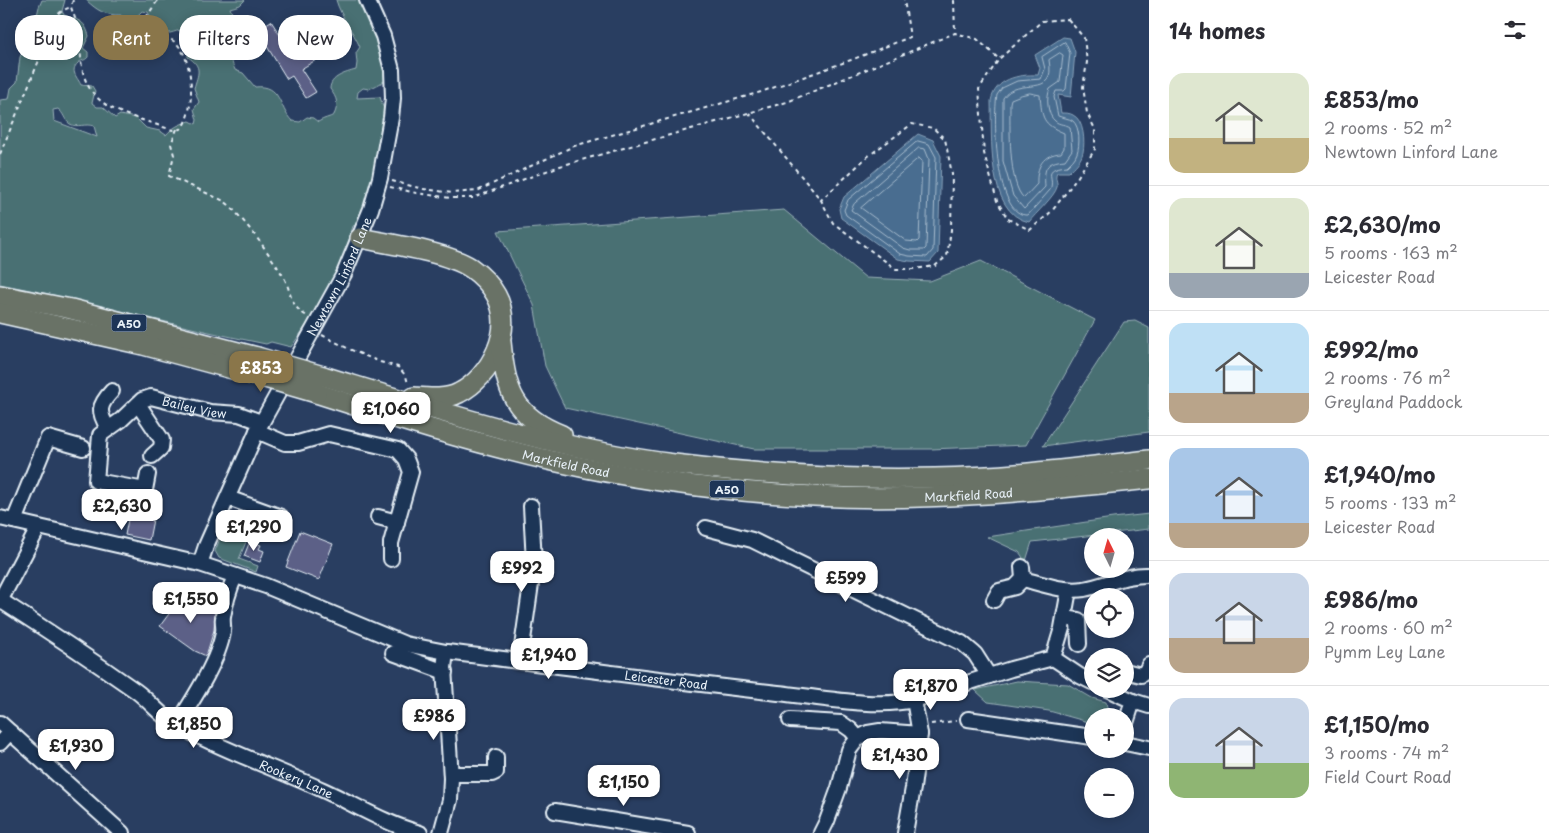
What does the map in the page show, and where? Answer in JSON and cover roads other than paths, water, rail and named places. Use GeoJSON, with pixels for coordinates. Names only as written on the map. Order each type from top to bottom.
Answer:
{"type":"FeatureCollection","features":[{"type":"Feature","properties":{"kind":"highway"},"geometry":{"type":"LineString","coordinates":[[360,238],[443,256],[470,267],[488,282],[498,297],[502,325],[500,338],[494,355],[482,376],[458,394],[435,398],[388,396]]}},
{"type":"Feature","properties":{"kind":"highway","name":"Markfield Road"},"geometry":{"type":"LineString","coordinates":[[0,295],[71,309],[320,385],[393,418],[554,461],[625,475],[701,486],[813,496],[941,497],[1064,488],[1149,479]]}},
{"type":"Feature","properties":{"kind":"highway","name":"Markfield Road"},"geometry":{"type":"LineString","coordinates":[[0,313],[143,346],[254,365]]}},
{"type":"Feature","properties":{"kind":"highway"},"geometry":{"type":"LineString","coordinates":[[500,338],[506,383],[523,410],[537,424],[600,451]]}},
{"type":"Feature","properties":{"kind":"highway","name":"Markfield Road"},"geometry":{"type":"LineString","coordinates":[[320,385],[388,396],[480,424],[600,451],[673,464],[816,476],[936,478],[1063,470],[1149,460]]}},
{"type":"Feature","properties":{"kind":"street","name":"Newtown Linford Lane"},"geometry":{"type":"LineString","coordinates":[[200,564],[206,546],[259,427],[344,274],[360,238],[379,181],[391,118],[393,98],[392,70],[382,36],[367,0]]}},
{"type":"Feature","properties":{"kind":"street"},"geometry":{"type":"LineString","coordinates":[[112,392],[104,400],[100,410],[103,427],[96,480],[145,490],[148,474]]}},
{"type":"Feature","properties":{"kind":"street","name":"Bailey View"},"geometry":{"type":"LineString","coordinates":[[138,404],[151,397],[210,412],[239,414],[285,443],[298,442],[329,434],[398,450],[406,459],[411,472],[391,543],[391,559]]}},
{"type":"Feature","properties":{"kind":"street"},"geometry":{"type":"LineString","coordinates":[[103,427],[121,420],[138,404],[162,440],[161,448],[152,456]]}},
{"type":"Feature","properties":{"kind":"street"},"geometry":{"type":"LineString","coordinates":[[14,522],[48,438],[83,448]]}},
{"type":"Feature","properties":{"kind":"street"},"geometry":{"type":"LineString","coordinates":[[228,498],[281,517]]}},
{"type":"Feature","properties":{"kind":"street"},"geometry":{"type":"LineString","coordinates":[[523,661],[534,563],[531,506]]}},
{"type":"Feature","properties":{"kind":"street"},"geometry":{"type":"LineString","coordinates":[[378,517],[397,522]]}},
{"type":"Feature","properties":{"kind":"street"},"geometry":{"type":"LineString","coordinates":[[0,518],[37,527],[0,601]]}},
{"type":"Feature","properties":{"kind":"street"},"geometry":{"type":"LineString","coordinates":[[523,661],[541,563],[540,525]]}},
{"type":"Feature","properties":{"kind":"street","name":"Leicester Road"},"geometry":{"type":"LineString","coordinates":[[37,527],[200,564],[266,586],[405,644],[446,652],[699,684],[874,703],[914,700],[1053,658]]}},
{"type":"Feature","properties":{"kind":"street"},"geometry":{"type":"LineString","coordinates":[[706,528],[752,540],[962,643],[976,654],[989,676]]}},
{"type":"Feature","properties":{"kind":"street"},"geometry":{"type":"LineString","coordinates":[[994,600],[999,591],[1020,578],[1069,590],[1084,589],[1139,574],[1149,575]]}},
{"type":"Feature","properties":{"kind":"street"},"geometry":{"type":"LineString","coordinates":[[177,725],[206,676],[218,646],[223,632],[223,617],[231,586],[236,576]]}},
{"type":"Feature","properties":{"kind":"street"},"geometry":{"type":"LineString","coordinates":[[1069,590],[1064,618],[1053,658],[1084,678]]}},
{"type":"Feature","properties":{"kind":"street","name":"Rookery Lane"},"geometry":{"type":"LineString","coordinates":[[0,601],[72,646],[118,678],[140,694],[164,717],[177,725],[245,758],[323,790],[399,827],[420,833]]}},
{"type":"Feature","properties":{"kind":"street"},"geometry":{"type":"LineString","coordinates":[[1064,618],[1078,620],[1078,644]]}},
{"type":"Feature","properties":{"kind":"street"},"geometry":{"type":"LineString","coordinates":[[441,833],[450,800],[451,774],[445,672],[446,652]]}},
{"type":"Feature","properties":{"kind":"street"},"geometry":{"type":"LineString","coordinates":[[393,654],[445,672]]}},
{"type":"Feature","properties":{"kind":"street"},"geometry":{"type":"LineString","coordinates":[[1134,673],[1141,675],[1149,665]]}},
{"type":"Feature","properties":{"kind":"street"},"geometry":{"type":"LineString","coordinates":[[1128,698],[1149,706]]}},
{"type":"Feature","properties":{"kind":"street"},"geometry":{"type":"LineString","coordinates":[[905,833],[913,788],[919,731],[914,700]]}},
{"type":"Feature","properties":{"kind":"street"},"geometry":{"type":"LineString","coordinates":[[1131,708],[1133,700]]}},
{"type":"Feature","properties":{"kind":"street"},"geometry":{"type":"LineString","coordinates":[[968,718],[1084,736]]}},
{"type":"Feature","properties":{"kind":"street"},"geometry":{"type":"LineString","coordinates":[[790,720],[841,723],[854,734],[880,731],[919,731]]}},
{"type":"Feature","properties":{"kind":"street"},"geometry":{"type":"LineString","coordinates":[[0,743],[5,727],[122,833]]}},
{"type":"Feature","properties":{"kind":"street"},"geometry":{"type":"LineString","coordinates":[[821,833],[836,796],[854,734]]}},
{"type":"Feature","properties":{"kind":"street"},"geometry":{"type":"LineString","coordinates":[[1134,745],[1149,748]]}},
{"type":"Feature","properties":{"kind":"street"},"geometry":{"type":"LineString","coordinates":[[451,774],[492,774],[496,772],[496,757]]}},
{"type":"Feature","properties":{"kind":"street"},"geometry":{"type":"LineString","coordinates":[[555,811],[688,833]]}},
{"type":"Feature","properties":{"kind":"water"},"geometry":{"type":"Polygon","coordinates":[[[1063,37],[1070,38],[1075,52],[1071,97],[1058,95],[1061,113],[1072,114],[1082,126],[1084,137],[1083,152],[1079,161],[1069,172],[1057,172],[1057,187],[1055,191],[1029,222],[1015,216],[1005,204],[998,189],[992,152],[991,101],[997,88],[1008,79],[1038,75],[1040,68],[1035,55],[1063,37]]]}},
{"type":"Feature","properties":{"kind":"water"},"geometry":{"type":"Polygon","coordinates":[[[918,134],[933,140],[941,156],[938,253],[930,262],[898,259],[841,218],[839,209],[844,197],[918,134]]]}}]}
